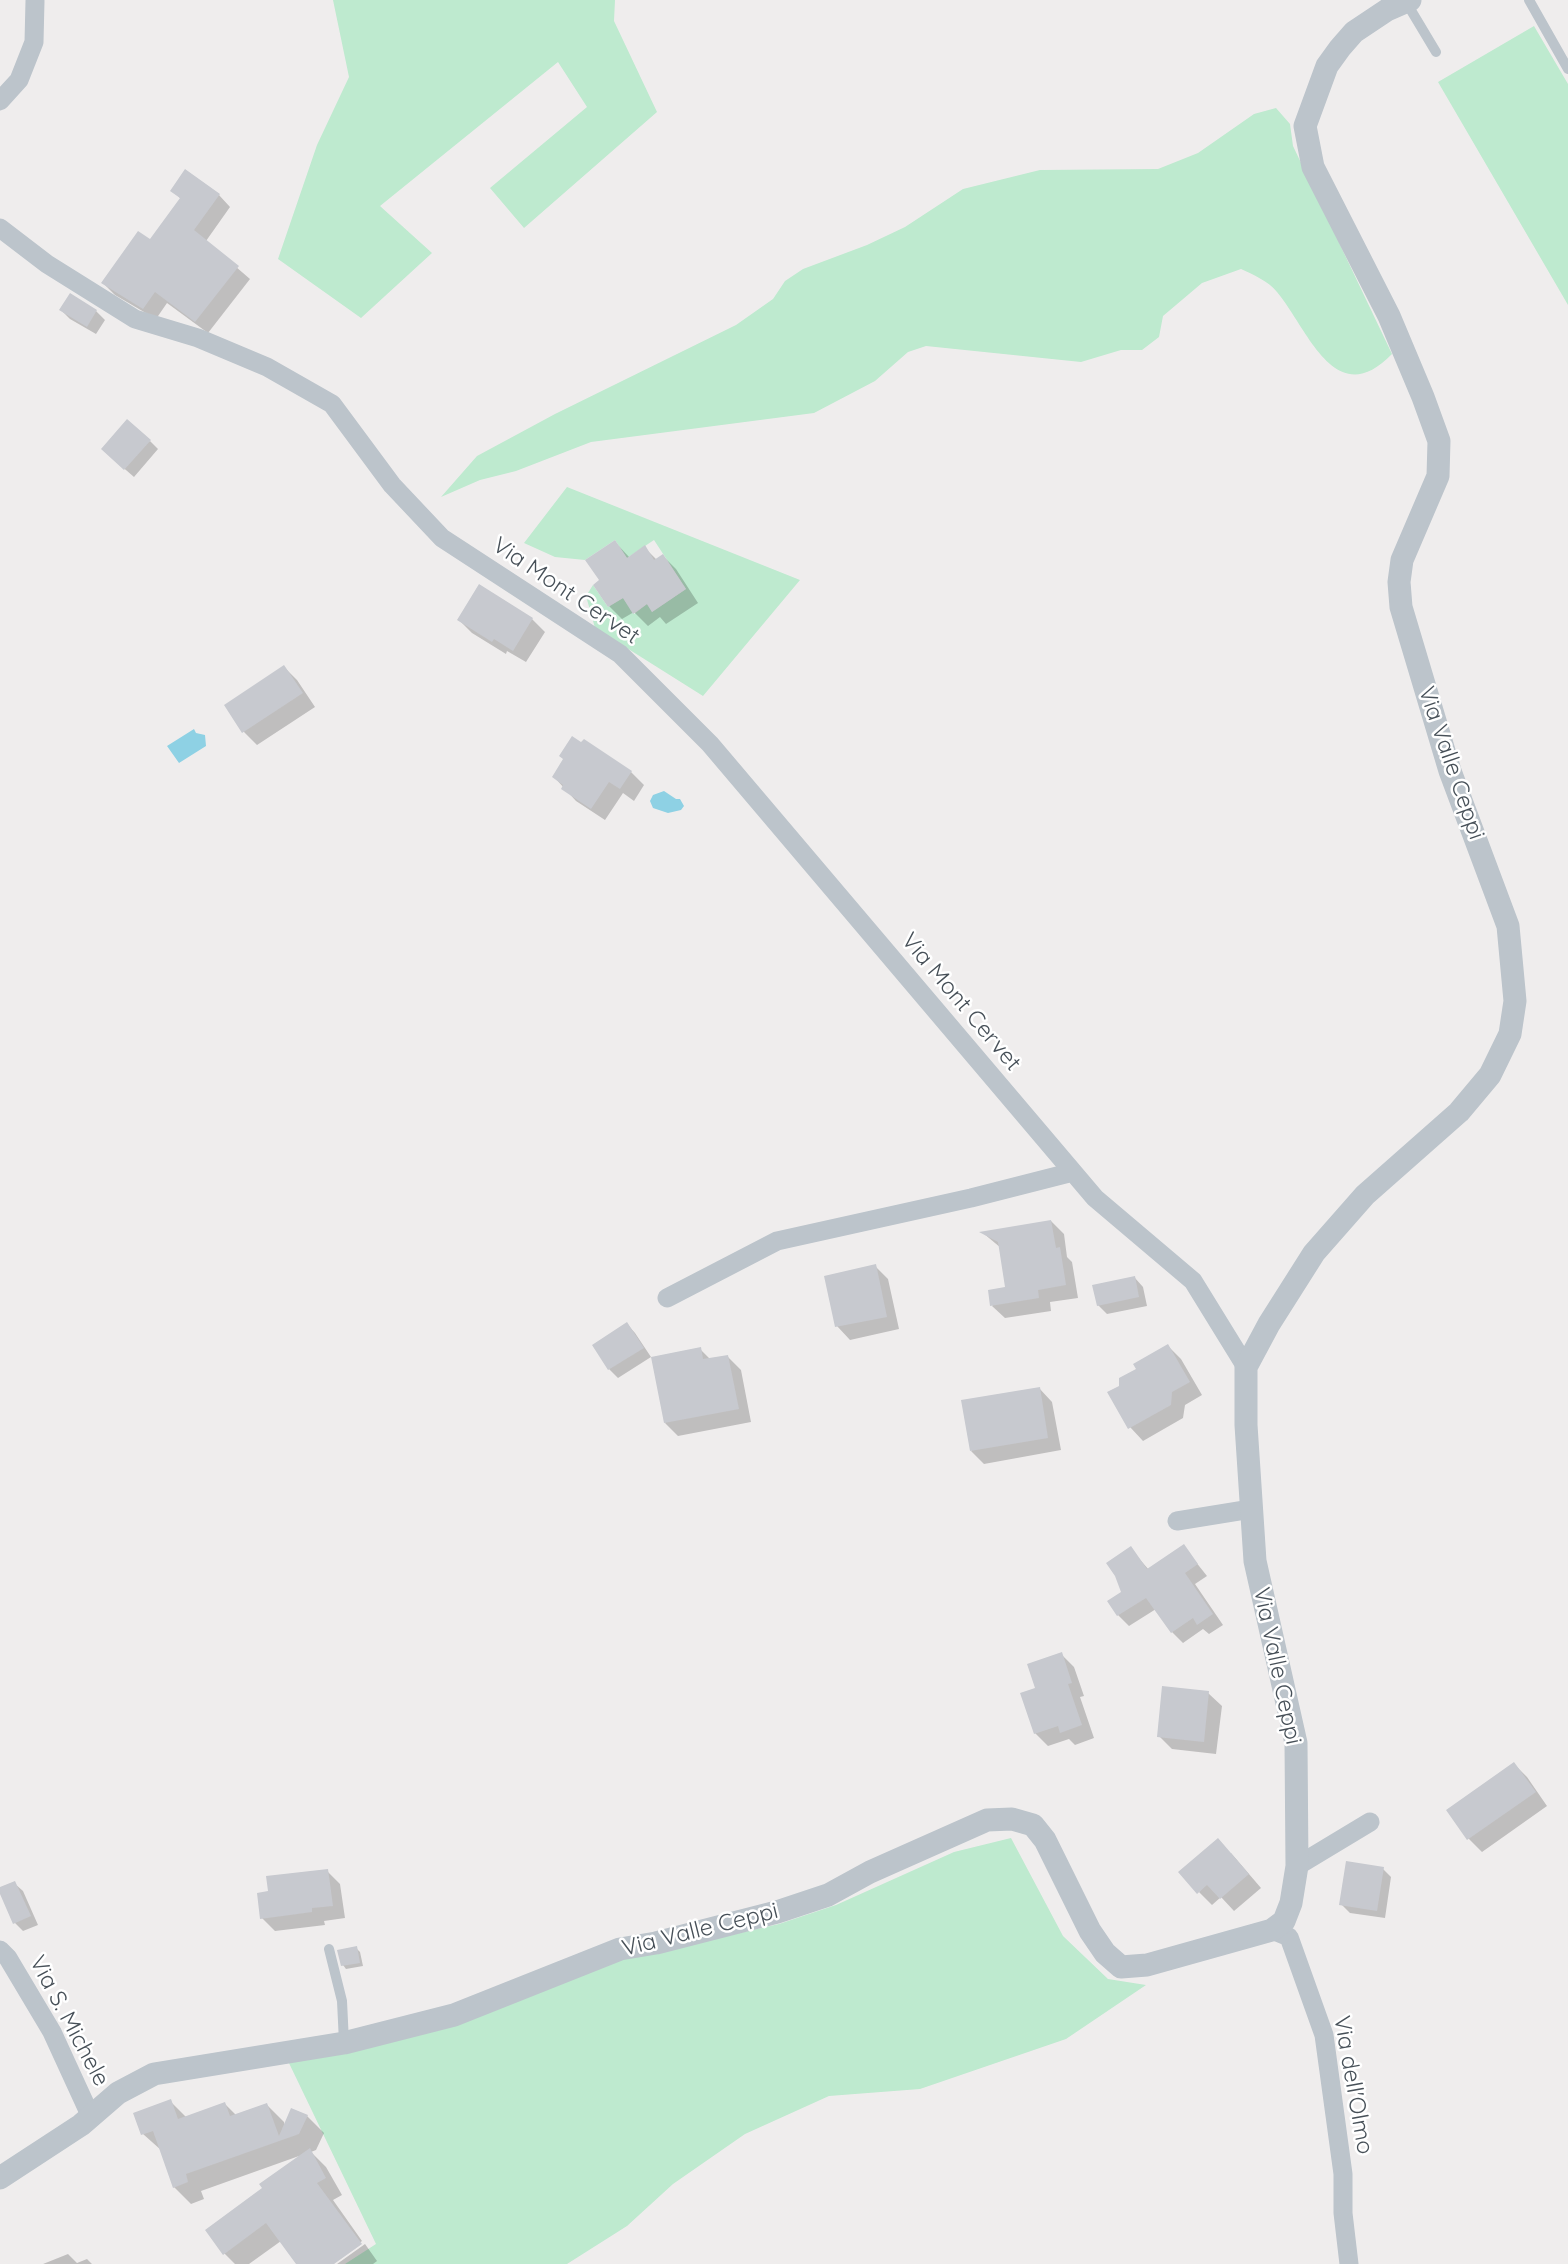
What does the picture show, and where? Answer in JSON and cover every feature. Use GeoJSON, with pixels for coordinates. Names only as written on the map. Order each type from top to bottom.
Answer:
{"type":"FeatureCollection","features":[{"type":"Feature","properties":{"kind":"street"},"geometry":{"type":"LineString","coordinates":[[0,101],[19,80],[34,42],[35,1]]}},
{"type":"Feature","properties":{"kind":"street","name":"Via Valle Ceppi"},"geometry":{"type":"LineString","coordinates":[[0,2178],[91,2117],[118,2093],[153,2074],[344,2043],[454,2015],[620,1949],[669,1940],[777,1912],[815,1899],[987,1820],[1012,1819],[1033,1825],[1045,1840],[1090,1931],[1105,1954],[1121,1967],[1147,1965],[1272,1930],[1284,1921],[1291,1903],[1297,1866],[1296,1743],[1255,1561],[1246,1425],[1246,1367],[1269,1324],[1314,1253],[1365,1195],[1459,1112],[1490,1075],[1510,1034],[1515,1001],[1508,926],[1450,771],[1401,607],[1399,582],[1402,560],[1438,476],[1439,441],[1389,316],[1313,167],[1305,126],[1327,66],[1340,48],[1354,32],[1387,10],[1408,1]]}},
{"type":"Feature","properties":{"kind":"street","name":"Via Mont Cervet"},"geometry":{"type":"LineString","coordinates":[[0,228],[47,264],[135,319],[198,338],[267,367],[332,404],[392,485],[442,538],[620,654],[710,744],[1096,1198],[1193,1281],[1246,1367]]}},
{"type":"Feature","properties":{"kind":"street"},"geometry":{"type":"LineString","coordinates":[[667,1298],[777,1241],[971,1198],[1073,1172]]}},
{"type":"Feature","properties":{"kind":"street"},"geometry":{"type":"LineString","coordinates":[[1177,1521],[1251,1509]]}},
{"type":"Feature","properties":{"kind":"street"},"geometry":{"type":"LineString","coordinates":[[1297,1866],[1370,1822]]}},
{"type":"Feature","properties":{"kind":"street","name":"Via dell'Olmo"},"geometry":{"type":"LineString","coordinates":[[1272,1930],[1289,1937],[1324,2035],[1343,2174],[1343,2213],[1349,2264]]}},
{"type":"Feature","properties":{"kind":"street","name":"Via S. Michele"},"geometry":{"type":"LineString","coordinates":[[0,1950],[8,1958],[52,2032],[91,2117]]}},
{"type":"Feature","properties":{"kind":"lane"},"geometry":{"type":"LineString","coordinates":[[1529,0],[1568,69]]}},
{"type":"Feature","properties":{"kind":"lane"},"geometry":{"type":"LineString","coordinates":[[1408,1],[1437,52]]}},
{"type":"Feature","properties":{"kind":"lane"},"geometry":{"type":"LineString","coordinates":[[329,1949],[342,2001],[344,2043]]}},
{"type":"Feature","properties":{"kind":"green space"},"geometry":{"type":"Polygon","coordinates":[[[333,0],[615,0],[614,21],[657,112],[524,228],[490,188],[587,107],[558,62],[380,206],[432,253],[361,318],[278,259],[317,145],[349,77],[333,0]]]}},
{"type":"Feature","properties":{"kind":"green space"},"geometry":{"type":"Polygon","coordinates":[[[1534,26],[1568,84],[1568,305],[1438,82],[1534,26]]]}},
{"type":"Feature","properties":{"kind":"green space"},"geometry":{"type":"Polygon","coordinates":[[[1276,108],[1290,124],[1293,146],[1392,354],[1372,370],[1354,374],[1339,370],[1325,359],[1312,343],[1273,288],[1241,269],[1202,283],[1163,316],[1159,337],[1142,350],[1121,350],[1081,362],[926,346],[908,352],[875,381],[814,413],[591,442],[516,471],[480,480],[441,497],[477,456],[555,414],[736,325],[773,299],[785,281],[803,269],[867,245],[905,227],[963,189],[1040,170],[1158,169],[1198,153],[1254,114],[1276,108]]]}},
{"type":"Feature","properties":{"kind":"green space"},"geometry":{"type":"Polygon","coordinates":[[[567,487],[800,580],[703,696],[595,628],[586,596],[593,585],[608,607],[623,598],[634,614],[647,604],[652,612],[686,589],[654,540],[627,558],[615,540],[585,560],[555,557],[524,543],[567,487]]]}},
{"type":"Feature","properties":{"kind":"green space"},"geometry":{"type":"Polygon","coordinates":[[[1011,1838],[1063,1936],[1108,1979],[1146,1985],[1066,2039],[920,2089],[829,2096],[745,2134],[673,2184],[627,2226],[567,2264],[345,2264],[376,2244],[288,2061],[620,1960],[779,1924],[836,1905],[954,1852],[1011,1838]]]}},
{"type":"Feature","properties":{"kind":"water"},"geometry":{"type":"Polygon","coordinates":[[[194,729],[196,733],[205,735],[206,746],[179,763],[167,746],[194,729]]]}},
{"type":"Feature","properties":{"kind":"water"},"geometry":{"type":"Polygon","coordinates":[[[664,791],[680,799],[684,806],[681,810],[668,813],[653,808],[650,801],[653,795],[664,791]]]}},
{"type":"Feature","properties":{"kind":"building"},"geometry":{"type":"Polygon","coordinates":[[[185,169],[220,194],[194,230],[239,266],[195,322],[155,292],[143,309],[101,283],[138,231],[150,239],[180,198],[170,191],[185,169]]]}},
{"type":"Feature","properties":{"kind":"building"},"geometry":{"type":"Polygon","coordinates":[[[70,293],[97,310],[87,327],[59,310],[70,293]]]}},
{"type":"Feature","properties":{"kind":"building"},"geometry":{"type":"Polygon","coordinates":[[[127,419],[151,440],[124,470],[101,449],[127,419]]]}},
{"type":"Feature","properties":{"kind":"building"},"geometry":{"type":"Polygon","coordinates":[[[615,540],[627,558],[645,545],[654,560],[663,554],[686,589],[652,612],[647,604],[633,614],[623,598],[608,607],[593,585],[599,580],[585,560],[615,540]]]}},
{"type":"Feature","properties":{"kind":"building"},"geometry":{"type":"Polygon","coordinates":[[[479,584],[533,618],[513,651],[494,639],[492,642],[457,620],[479,584]]]}},
{"type":"Feature","properties":{"kind":"building"},"geometry":{"type":"Polygon","coordinates":[[[284,665],[303,693],[242,733],[224,705],[284,665]]]}},
{"type":"Feature","properties":{"kind":"building"},"geometry":{"type":"Polygon","coordinates":[[[572,736],[581,742],[584,739],[632,771],[620,789],[609,782],[591,809],[561,789],[563,785],[552,777],[563,759],[559,756],[572,736]]]}},
{"type":"Feature","properties":{"kind":"building"},"geometry":{"type":"Polygon","coordinates":[[[1051,1220],[1056,1248],[1060,1247],[1066,1285],[1038,1290],[1039,1298],[990,1306],[988,1290],[1005,1287],[998,1242],[979,1232],[1051,1220]]]}},
{"type":"Feature","properties":{"kind":"building"},"geometry":{"type":"Polygon","coordinates":[[[876,1264],[887,1317],[835,1327],[824,1276],[876,1264]]]}},
{"type":"Feature","properties":{"kind":"building"},"geometry":{"type":"Polygon","coordinates":[[[1135,1276],[1139,1297],[1097,1306],[1092,1285],[1135,1276]]]}},
{"type":"Feature","properties":{"kind":"building"},"geometry":{"type":"Polygon","coordinates":[[[627,1322],[644,1348],[608,1370],[592,1345],[627,1322]]]}},
{"type":"Feature","properties":{"kind":"building"},"geometry":{"type":"Polygon","coordinates":[[[1168,1344],[1190,1382],[1172,1392],[1171,1405],[1128,1429],[1107,1392],[1119,1386],[1119,1378],[1136,1369],[1133,1364],[1168,1344]]]}},
{"type":"Feature","properties":{"kind":"building"},"geometry":{"type":"Polygon","coordinates":[[[701,1347],[703,1359],[728,1355],[739,1409],[664,1423],[651,1357],[701,1347]]]}},
{"type":"Feature","properties":{"kind":"building"},"geometry":{"type":"Polygon","coordinates":[[[1040,1387],[1048,1438],[970,1451],[961,1400],[1040,1387]]]}},
{"type":"Feature","properties":{"kind":"building"},"geometry":{"type":"Polygon","coordinates":[[[1184,1544],[1198,1564],[1185,1573],[1213,1614],[1197,1625],[1193,1618],[1171,1633],[1146,1598],[1117,1616],[1107,1601],[1121,1592],[1106,1563],[1131,1546],[1147,1569],[1184,1544]]]}},
{"type":"Feature","properties":{"kind":"building"},"geometry":{"type":"Polygon","coordinates":[[[1062,1652],[1072,1683],[1068,1684],[1082,1725],[1060,1733],[1058,1726],[1034,1734],[1020,1693],[1035,1688],[1027,1664],[1062,1652]]]}},
{"type":"Feature","properties":{"kind":"building"},"geometry":{"type":"Polygon","coordinates":[[[1162,1686],[1209,1691],[1204,1742],[1157,1737],[1162,1686]]]}},
{"type":"Feature","properties":{"kind":"building"},"geometry":{"type":"Polygon","coordinates":[[[1514,1762],[1536,1792],[1467,1840],[1446,1810],[1514,1762]]]}},
{"type":"Feature","properties":{"kind":"building"},"geometry":{"type":"Polygon","coordinates":[[[1218,1838],[1249,1874],[1220,1899],[1207,1885],[1197,1894],[1178,1872],[1218,1838]]]}},
{"type":"Feature","properties":{"kind":"building"},"geometry":{"type":"Polygon","coordinates":[[[1346,1861],[1384,1867],[1377,1911],[1339,1905],[1346,1861]]]}},
{"type":"Feature","properties":{"kind":"building"},"geometry":{"type":"Polygon","coordinates":[[[328,1869],[333,1906],[312,1908],[312,1912],[260,1919],[257,1893],[268,1891],[266,1876],[328,1869]]]}},
{"type":"Feature","properties":{"kind":"building"},"geometry":{"type":"Polygon","coordinates":[[[15,1881],[31,1916],[13,1924],[0,1894],[0,1887],[15,1881]]]}},
{"type":"Feature","properties":{"kind":"building"},"geometry":{"type":"Polygon","coordinates":[[[357,1946],[360,1963],[341,1966],[337,1950],[357,1946]]]}},
{"type":"Feature","properties":{"kind":"building"},"geometry":{"type":"Polygon","coordinates":[[[171,2099],[178,2119],[225,2102],[230,2116],[267,2103],[279,2136],[291,2108],[308,2115],[299,2134],[186,2174],[188,2182],[173,2188],[153,2131],[141,2135],[133,2113],[171,2099]]]}},
{"type":"Feature","properties":{"kind":"building"},"geometry":{"type":"Polygon","coordinates":[[[310,2148],[326,2178],[317,2183],[362,2244],[334,2264],[296,2264],[266,2223],[223,2255],[205,2230],[262,2188],[259,2184],[310,2148]]]}}]}
